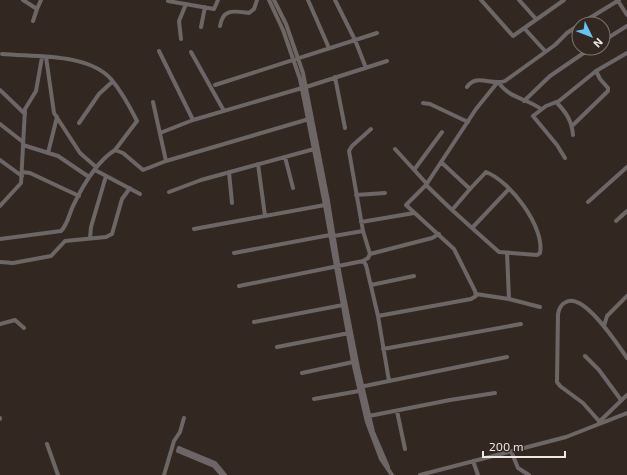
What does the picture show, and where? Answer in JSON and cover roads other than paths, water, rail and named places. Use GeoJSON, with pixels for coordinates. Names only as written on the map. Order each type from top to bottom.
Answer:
{"type":"FeatureCollection","features":[{"type":"Feature","properties":{"kind":"street"},"geometry":{"type":"LineString","coordinates":[[22,0],[37,9]]}},
{"type":"Feature","properties":{"kind":"street"},"geometry":{"type":"LineString","coordinates":[[33,21],[41,0]]}},
{"type":"Feature","properties":{"kind":"street"},"geometry":{"type":"LineString","coordinates":[[168,1],[214,9],[218,0]]}},
{"type":"Feature","properties":{"kind":"street"},"geometry":{"type":"LineString","coordinates":[[220,26],[224,15],[232,11],[249,13],[254,9],[257,0]]}},
{"type":"Feature","properties":{"kind":"street"},"geometry":{"type":"LineString","coordinates":[[269,0],[285,29]]}},
{"type":"Feature","properties":{"kind":"street"},"geometry":{"type":"LineString","coordinates":[[274,0],[295,58],[308,103],[360,388],[374,443],[383,463],[388,468]]}},
{"type":"Feature","properties":{"kind":"street"},"geometry":{"type":"LineString","coordinates":[[308,0],[329,48]]}},
{"type":"Feature","properties":{"kind":"street"},"geometry":{"type":"LineString","coordinates":[[335,0],[355,40],[366,68]]}},
{"type":"Feature","properties":{"kind":"street"},"geometry":{"type":"LineString","coordinates":[[481,0],[511,35],[514,36],[564,0]]}},
{"type":"Feature","properties":{"kind":"street"},"geometry":{"type":"LineString","coordinates":[[519,0],[536,19]]}},
{"type":"Feature","properties":{"kind":"street"},"geometry":{"type":"LineString","coordinates":[[554,0],[558,4]]}},
{"type":"Feature","properties":{"kind":"street"},"geometry":{"type":"LineString","coordinates":[[593,16],[618,1],[627,16]]}},
{"type":"Feature","properties":{"kind":"street"},"geometry":{"type":"LineString","coordinates":[[181,39],[180,21],[186,4]]}},
{"type":"Feature","properties":{"kind":"street"},"geometry":{"type":"LineString","coordinates":[[201,27],[205,7]]}},
{"type":"Feature","properties":{"kind":"street"},"geometry":{"type":"LineString","coordinates":[[611,35],[627,26]]}},
{"type":"Feature","properties":{"kind":"street"},"geometry":{"type":"LineString","coordinates":[[524,28],[545,51]]}},
{"type":"Feature","properties":{"kind":"street"},"geometry":{"type":"LineString","coordinates":[[467,87],[470,83],[476,80],[498,83],[505,81],[571,31]]}},
{"type":"Feature","properties":{"kind":"street"},"geometry":{"type":"LineString","coordinates":[[214,85],[377,33]]}},
{"type":"Feature","properties":{"kind":"street"},"geometry":{"type":"LineString","coordinates":[[159,51],[193,120]]}},
{"type":"Feature","properties":{"kind":"street"},"geometry":{"type":"LineString","coordinates":[[191,52],[224,111]]}},
{"type":"Feature","properties":{"kind":"street"},"geometry":{"type":"LineString","coordinates":[[565,158],[557,145],[533,116],[541,109],[556,102],[596,71],[627,53]]}},
{"type":"Feature","properties":{"kind":"street"},"geometry":{"type":"LineString","coordinates":[[0,239],[61,231],[95,168],[115,150],[137,121],[112,82],[97,68],[77,60],[2,54]]}},
{"type":"Feature","properties":{"kind":"street"},"geometry":{"type":"LineString","coordinates":[[524,101],[550,76],[579,56]]}},
{"type":"Feature","properties":{"kind":"street"},"geometry":{"type":"LineString","coordinates":[[0,206],[21,183],[25,109],[36,91],[44,57]]}},
{"type":"Feature","properties":{"kind":"street"},"geometry":{"type":"LineString","coordinates":[[44,57],[54,113],[80,153],[95,168],[106,176],[140,194]]}},
{"type":"Feature","properties":{"kind":"street"},"geometry":{"type":"LineString","coordinates":[[160,133],[193,120],[387,61]]}},
{"type":"Feature","properties":{"kind":"street"},"geometry":{"type":"LineString","coordinates":[[572,126],[608,91],[608,88],[600,79],[596,71]]}},
{"type":"Feature","properties":{"kind":"street"},"geometry":{"type":"LineString","coordinates":[[335,77],[346,128]]}},
{"type":"Feature","properties":{"kind":"street"},"geometry":{"type":"LineString","coordinates":[[79,123],[99,94],[112,82]]}},
{"type":"Feature","properties":{"kind":"street"},"geometry":{"type":"LineString","coordinates":[[498,83],[524,101],[541,109]]}},
{"type":"Feature","properties":{"kind":"street"},"geometry":{"type":"LineString","coordinates":[[476,294],[454,249],[439,234],[406,207],[406,203],[426,184],[468,122],[498,83]]}},
{"type":"Feature","properties":{"kind":"street"},"geometry":{"type":"LineString","coordinates":[[0,90],[25,114]]}},
{"type":"Feature","properties":{"kind":"street"},"geometry":{"type":"LineString","coordinates":[[153,102],[166,161]]}},
{"type":"Feature","properties":{"kind":"street"},"geometry":{"type":"LineString","coordinates":[[556,102],[566,113],[572,126],[573,135]]}},
{"type":"Feature","properties":{"kind":"street"},"geometry":{"type":"LineString","coordinates":[[308,103],[314,149],[317,155],[325,205],[332,236]]}},
{"type":"Feature","properties":{"kind":"street"},"geometry":{"type":"LineString","coordinates":[[422,103],[430,104],[468,122]]}},
{"type":"Feature","properties":{"kind":"street"},"geometry":{"type":"LineString","coordinates":[[48,153],[57,117]]}},
{"type":"Feature","properties":{"kind":"street"},"geometry":{"type":"LineString","coordinates":[[115,150],[123,153],[141,170],[166,161],[309,119]]}},
{"type":"Feature","properties":{"kind":"street"},"geometry":{"type":"LineString","coordinates":[[0,124],[23,143],[58,156],[89,177]]}},
{"type":"Feature","properties":{"kind":"street"},"geometry":{"type":"LineString","coordinates":[[370,254],[361,222],[349,151],[352,146],[371,130]]}},
{"type":"Feature","properties":{"kind":"street"},"geometry":{"type":"LineString","coordinates":[[414,170],[442,132]]}},
{"type":"Feature","properties":{"kind":"street"},"geometry":{"type":"LineString","coordinates":[[169,192],[229,172],[314,149]]}},
{"type":"Feature","properties":{"kind":"street"},"geometry":{"type":"LineString","coordinates":[[395,149],[426,184],[452,210],[495,249],[508,253],[537,255],[541,251],[536,230],[521,201],[509,189],[486,172],[452,210]]}},
{"type":"Feature","properties":{"kind":"street"},"geometry":{"type":"LineString","coordinates":[[284,157],[293,188]]}},
{"type":"Feature","properties":{"kind":"street"},"geometry":{"type":"LineString","coordinates":[[0,160],[22,174],[30,173],[79,196]]}},
{"type":"Feature","properties":{"kind":"street"},"geometry":{"type":"LineString","coordinates":[[441,162],[470,189]]}},
{"type":"Feature","properties":{"kind":"street"},"geometry":{"type":"LineString","coordinates":[[258,164],[265,216]]}},
{"type":"Feature","properties":{"kind":"street"},"geometry":{"type":"LineString","coordinates":[[588,202],[627,167]]}},
{"type":"Feature","properties":{"kind":"street"},"geometry":{"type":"LineString","coordinates":[[229,172],[232,203]]}},
{"type":"Feature","properties":{"kind":"street"},"geometry":{"type":"LineString","coordinates":[[90,238],[91,227],[106,176]]}},
{"type":"Feature","properties":{"kind":"street"},"geometry":{"type":"LineString","coordinates":[[0,262],[14,263],[51,256],[65,241],[106,237],[112,234],[122,199],[130,188]]}},
{"type":"Feature","properties":{"kind":"street"},"geometry":{"type":"LineString","coordinates":[[472,228],[509,189]]}},
{"type":"Feature","properties":{"kind":"street"},"geometry":{"type":"LineString","coordinates":[[356,195],[385,193]]}},
{"type":"Feature","properties":{"kind":"street"},"geometry":{"type":"LineString","coordinates":[[194,230],[325,205]]}},
{"type":"Feature","properties":{"kind":"street"},"geometry":{"type":"LineString","coordinates":[[616,221],[627,211]]}},
{"type":"Feature","properties":{"kind":"street"},"geometry":{"type":"LineString","coordinates":[[361,222],[414,213]]}},
{"type":"Feature","properties":{"kind":"street"},"geometry":{"type":"LineString","coordinates":[[234,253],[363,231]]}},
{"type":"Feature","properties":{"kind":"street"},"geometry":{"type":"LineString","coordinates":[[239,286],[363,261],[368,258],[370,254],[432,238],[439,234]]}},
{"type":"Feature","properties":{"kind":"street"},"geometry":{"type":"LineString","coordinates":[[508,253],[509,298]]}},
{"type":"Feature","properties":{"kind":"street"},"geometry":{"type":"LineString","coordinates":[[363,261],[366,264],[378,316],[382,349],[389,381]]}},
{"type":"Feature","properties":{"kind":"street"},"geometry":{"type":"LineString","coordinates":[[371,285],[414,276]]}},
{"type":"Feature","properties":{"kind":"street"},"geometry":{"type":"LineString","coordinates":[[476,294],[509,298],[540,307]]}},
{"type":"Feature","properties":{"kind":"street"},"geometry":{"type":"LineString","coordinates":[[378,316],[471,299],[476,296],[476,294]]}},
{"type":"Feature","properties":{"kind":"street"},"geometry":{"type":"LineString","coordinates":[[604,326],[607,316],[627,296]]}},
{"type":"Feature","properties":{"kind":"street"},"geometry":{"type":"LineString","coordinates":[[599,421],[583,403],[558,384],[558,310],[564,303],[575,300],[593,314],[604,326],[627,358]]}},
{"type":"Feature","properties":{"kind":"street"},"geometry":{"type":"LineString","coordinates":[[254,322],[344,305]]}},
{"type":"Feature","properties":{"kind":"street"},"geometry":{"type":"LineString","coordinates":[[0,324],[15,320],[24,328]]}},
{"type":"Feature","properties":{"kind":"street"},"geometry":{"type":"LineString","coordinates":[[382,349],[521,324]]}},
{"type":"Feature","properties":{"kind":"street"},"geometry":{"type":"LineString","coordinates":[[277,347],[349,333]]}},
{"type":"Feature","properties":{"kind":"street"},"geometry":{"type":"LineString","coordinates":[[349,333],[352,362],[377,442],[392,475]]}},
{"type":"Feature","properties":{"kind":"street"},"geometry":{"type":"LineString","coordinates":[[585,356],[599,370],[621,400]]}},
{"type":"Feature","properties":{"kind":"street"},"geometry":{"type":"LineString","coordinates":[[314,399],[389,381],[508,357]]}},
{"type":"Feature","properties":{"kind":"street"},"geometry":{"type":"LineString","coordinates":[[302,373],[352,362]]}},
{"type":"Feature","properties":{"kind":"street"},"geometry":{"type":"LineString","coordinates":[[369,416],[495,393]]}},
{"type":"Feature","properties":{"kind":"street"},"geometry":{"type":"LineString","coordinates":[[595,426],[627,395]]}},
{"type":"Feature","properties":{"kind":"street"},"geometry":{"type":"LineString","coordinates":[[397,411],[405,449]]}},
{"type":"Feature","properties":{"kind":"street"},"geometry":{"type":"LineString","coordinates":[[420,475],[566,437],[627,413]]}},
{"type":"Feature","properties":{"kind":"street"},"geometry":{"type":"LineString","coordinates":[[164,475],[174,441],[180,432],[184,418]]}},
{"type":"Feature","properties":{"kind":"street"},"geometry":{"type":"LineString","coordinates":[[47,444],[58,475]]}},
{"type":"Feature","properties":{"kind":"street"},"geometry":{"type":"LineString","coordinates":[[202,458],[178,451],[178,449],[179,448],[202,458],[214,465],[225,475]]}},
{"type":"Feature","properties":{"kind":"street"},"geometry":{"type":"LineString","coordinates":[[511,451],[518,468],[529,475]]}},
{"type":"Feature","properties":{"kind":"street"},"geometry":{"type":"LineString","coordinates":[[473,461],[478,475]]}},
{"type":"Feature","properties":{"kind":"street"},"geometry":{"type":"LineString","coordinates":[[214,465],[222,475]]}},
{"type":"Feature","properties":{"kind":"street"},"geometry":{"type":"LineString","coordinates":[[519,475],[524,472]]}}]}
